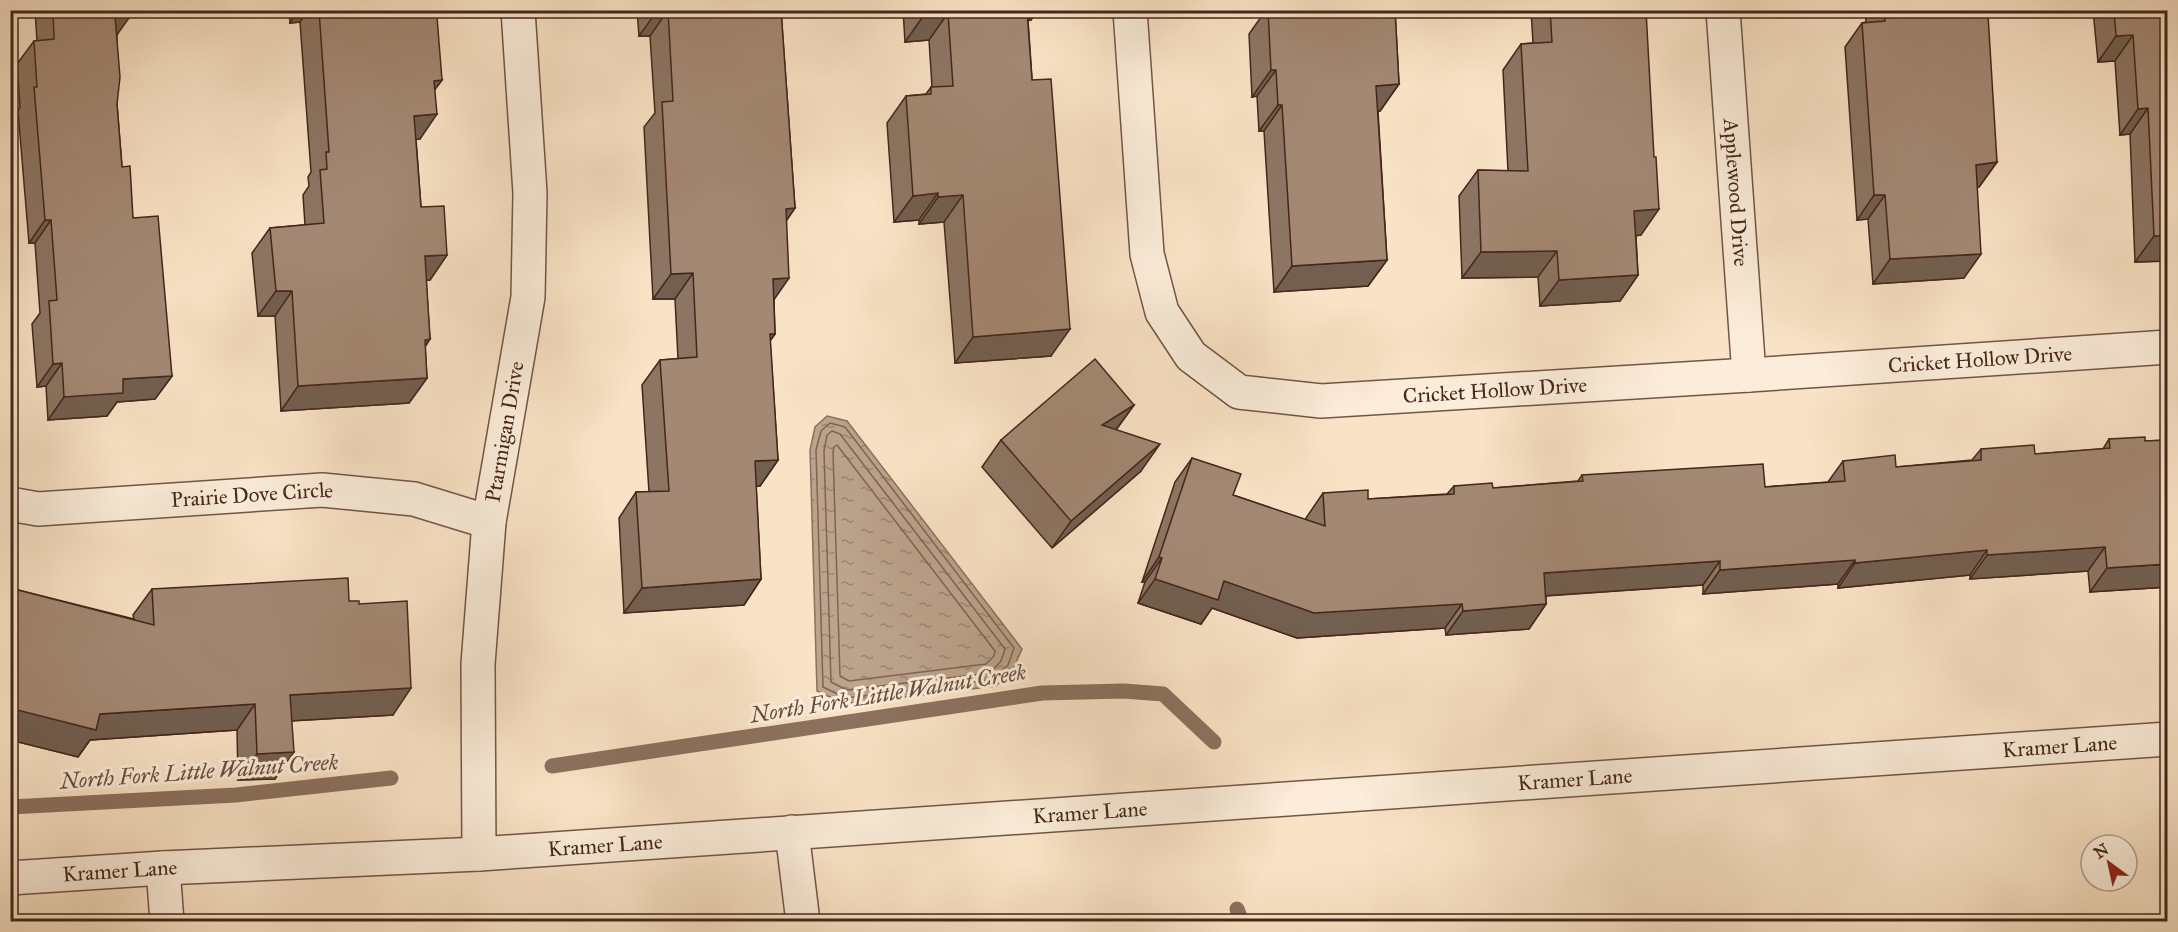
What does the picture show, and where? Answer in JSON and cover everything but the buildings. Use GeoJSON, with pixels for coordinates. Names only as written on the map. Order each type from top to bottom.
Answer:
{"type":"FeatureCollection","features":[{"type":"Feature","properties":{"kind":"street","name":"Ptarmigan Drive"},"geometry":{"type":"LineString","coordinates":[[479,854],[478,664],[489,522],[528,297],[530,193],[518,10]]}},
{"type":"Feature","properties":{"kind":"street","name":"Cricket Hollow Drive"},"geometry":{"type":"LineString","coordinates":[[1130,10],[1147,254],[1162,312],[1191,356],[1239,392],[1321,401],[2168,347]]}},
{"type":"Feature","properties":{"kind":"street","name":"Applewood Drive"},"geometry":{"type":"LineString","coordinates":[[1723,10],[1749,375]]}},
{"type":"Feature","properties":{"kind":"street","name":"Prairie Dove Circle"},"geometry":{"type":"LineString","coordinates":[[10,504],[38,509],[322,490],[414,499],[489,522]]}},
{"type":"Feature","properties":{"kind":"street","name":"Kramer Lane"},"geometry":{"type":"LineString","coordinates":[[10,878],[163,868],[479,854],[2168,739]]}},
{"type":"Feature","properties":{"kind":"street"},"geometry":{"type":"LineString","coordinates":[[792,832],[803,921]]}},
{"type":"Feature","properties":{"kind":"street"},"geometry":{"type":"LineString","coordinates":[[163,868],[167,921]]}},
{"type":"Feature","properties":{"kind":"water"},"geometry":{"type":"Polygon","coordinates":[[[827,416],[847,421],[1022,649],[1013,669],[996,686],[845,704],[817,691],[810,450],[815,427],[827,416]]]}},
{"type":"Feature","properties":{"kind":"waterway","name":"North Fork Little Walnut Creek"},"geometry":{"type":"LineString","coordinates":[[552,766],[1042,693],[1124,691],[1163,694],[1214,742]]}},
{"type":"Feature","properties":{"kind":"waterway","name":"North Fork Little Walnut Creek"},"geometry":{"type":"LineString","coordinates":[[10,807],[236,795],[391,778]]}},
{"type":"Feature","properties":{"kind":"waterway","name":"North Fork Little Walnut Creek"},"geometry":{"type":"LineString","coordinates":[[1237,909],[1242,922]]}}]}
